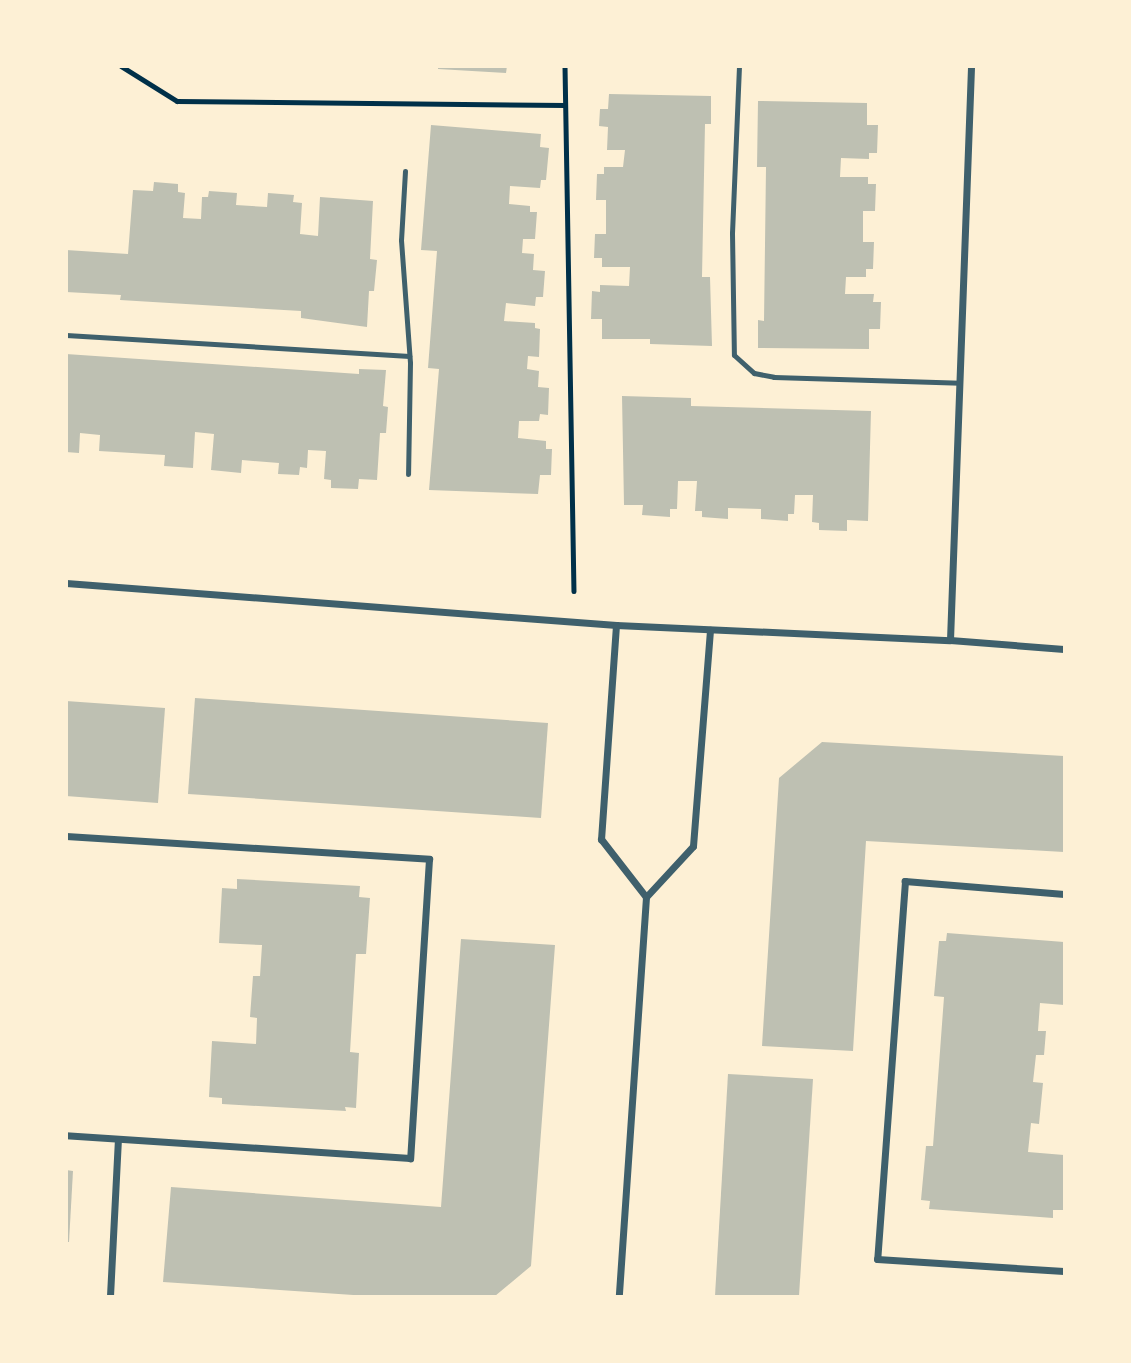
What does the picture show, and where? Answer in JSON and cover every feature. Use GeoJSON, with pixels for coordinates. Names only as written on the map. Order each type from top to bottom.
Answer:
{"type":"FeatureCollection","features":[{"type":"Feature","properties":{"kind":"street"},"geometry":{"type":"LineString","coordinates":[[950,640],[971,66]]}},
{"type":"Feature","properties":{"kind":"street"},"geometry":{"type":"LineString","coordinates":[[66,583],[615,625],[950,640],[1065,649]]}},
{"type":"Feature","properties":{"kind":"street"},"geometry":{"type":"LineString","coordinates":[[615,625],[601,839],[646,897]]}},
{"type":"Feature","properties":{"kind":"street"},"geometry":{"type":"LineString","coordinates":[[619,1297],[646,897],[693,846],[710,630]]}},
{"type":"Feature","properties":{"kind":"street"},"geometry":{"type":"LineString","coordinates":[[66,836],[429,859],[410,1158],[66,1135]]}},
{"type":"Feature","properties":{"kind":"street"},"geometry":{"type":"LineString","coordinates":[[1065,894],[905,881],[877,1259],[1065,1271]]}},
{"type":"Feature","properties":{"kind":"street"},"geometry":{"type":"LineString","coordinates":[[110,1297],[118,1139]]}},
{"type":"Feature","properties":{"kind":"lane"},"geometry":{"type":"LineString","coordinates":[[739,66],[732,233],[734,355],[754,373],[774,377],[960,383]]}},
{"type":"Feature","properties":{"kind":"lane"},"geometry":{"type":"LineString","coordinates":[[405,171],[401,240],[409,356],[408,474]]}},
{"type":"Feature","properties":{"kind":"lane"},"geometry":{"type":"LineString","coordinates":[[66,335],[409,356]]}},
{"type":"Feature","properties":{"kind":"path"},"geometry":{"type":"LineString","coordinates":[[121,66],[177,102],[565,105]]}},
{"type":"Feature","properties":{"kind":"path"},"geometry":{"type":"LineString","coordinates":[[565,66],[574,622]]}},
{"type":"Feature","properties":{"kind":"building"},"geometry":{"type":"Polygon","coordinates":[[[438,66],[507,66],[506,73],[438,69],[438,66]]]}},
{"type":"Feature","properties":{"kind":"building"},"geometry":{"type":"Polygon","coordinates":[[[609,94],[711,96],[711,124],[705,124],[702,277],[710,277],[712,346],[650,344],[650,339],[602,339],[602,319],[591,319],[592,291],[600,292],[600,285],[629,286],[630,267],[602,267],[602,258],[594,258],[595,234],[606,234],[606,200],[596,200],[597,174],[604,174],[604,167],[623,167],[625,150],[607,150],[608,127],[599,126],[600,109],[608,109],[609,94]]]}},
{"type":"Feature","properties":{"kind":"building"},"geometry":{"type":"Polygon","coordinates":[[[758,101],[867,103],[867,125],[878,125],[877,153],[869,153],[869,159],[841,158],[840,177],[868,177],[868,184],[876,184],[875,211],[863,211],[863,242],[874,242],[873,269],[866,269],[866,277],[846,277],[845,294],[874,294],[873,302],[881,302],[880,329],[869,329],[869,349],[758,348],[758,320],[764,321],[766,167],[757,167],[758,101]]]}},
{"type":"Feature","properties":{"kind":"building"},"geometry":{"type":"Polygon","coordinates":[[[431,125],[541,134],[540,147],[549,148],[546,180],[541,180],[540,188],[510,186],[509,204],[530,206],[530,212],[537,212],[535,239],[523,239],[522,253],[534,254],[533,270],[545,271],[543,297],[536,297],[535,306],[506,303],[504,321],[535,323],[535,328],[540,329],[539,357],[528,356],[527,369],[539,371],[538,387],[549,388],[548,415],[540,414],[539,421],[519,421],[518,438],[546,441],[546,449],[552,449],[551,475],[540,475],[538,494],[429,490],[439,369],[428,368],[437,251],[421,250],[431,125]]]}},
{"type":"Feature","properties":{"kind":"building"},"geometry":{"type":"Polygon","coordinates":[[[154,182],[178,184],[178,192],[185,193],[183,218],[201,219],[202,197],[208,197],[209,191],[237,193],[236,205],[267,207],[268,193],[294,195],[293,202],[302,203],[300,234],[318,236],[320,197],[373,201],[370,259],[377,260],[374,291],[369,291],[367,327],[301,318],[301,311],[120,300],[121,295],[66,292],[66,250],[128,254],[133,190],[153,191],[154,182]]]}},
{"type":"Feature","properties":{"kind":"building"},"geometry":{"type":"Polygon","coordinates":[[[66,354],[359,374],[359,369],[386,370],[383,406],[388,407],[386,433],[380,433],[377,480],[359,479],[358,489],[331,488],[331,480],[324,479],[326,451],[308,450],[307,468],[300,467],[299,475],[278,474],[279,463],[242,460],[241,473],[211,470],[214,434],[195,432],[193,468],[164,466],[165,455],[99,451],[100,435],[80,433],[79,453],[66,452],[66,354]]]}},
{"type":"Feature","properties":{"kind":"building"},"geometry":{"type":"Polygon","coordinates":[[[622,396],[691,398],[691,406],[871,411],[868,521],[847,520],[847,531],[819,530],[819,523],[812,522],[813,495],[795,495],[794,514],[788,514],[788,521],[761,519],[761,509],[728,508],[728,519],[702,517],[702,511],[695,511],[697,481],[678,481],[677,509],[670,509],[670,517],[642,515],[643,505],[624,505],[622,396]]]}},
{"type":"Feature","properties":{"kind":"building"},"geometry":{"type":"Polygon","coordinates":[[[195,698],[548,723],[541,818],[188,794],[195,698]]]}},
{"type":"Feature","properties":{"kind":"building"},"geometry":{"type":"Polygon","coordinates":[[[66,701],[165,708],[158,803],[66,796],[66,701]]]}},
{"type":"Feature","properties":{"kind":"building"},"geometry":{"type":"Polygon","coordinates":[[[822,742],[1064,756],[1064,852],[866,841],[853,1051],[762,1046],[779,778],[822,742]]]}},
{"type":"Feature","properties":{"kind":"building"},"geometry":{"type":"Polygon","coordinates":[[[237,879],[360,886],[359,897],[370,898],[366,954],[356,954],[350,1052],[359,1053],[356,1108],[345,1107],[346,1111],[222,1104],[222,1098],[209,1097],[212,1041],[256,1044],[257,1018],[250,1017],[253,976],[260,976],[262,945],[219,943],[222,888],[237,889],[237,879]]]}},
{"type":"Feature","properties":{"kind":"building"},"geometry":{"type":"Polygon","coordinates":[[[947,933],[1064,942],[1064,1005],[1040,1003],[1038,1031],[1046,1031],[1044,1055],[1036,1055],[1033,1082],[1043,1083],[1039,1124],[1031,1123],[1028,1152],[1064,1155],[1064,1210],[1053,1210],[1053,1218],[929,1209],[930,1201],[921,1200],[926,1146],[933,1146],[944,997],[934,996],[939,941],[946,941],[947,933]]]}},
{"type":"Feature","properties":{"kind":"building"},"geometry":{"type":"Polygon","coordinates":[[[461,939],[555,945],[531,1266],[495,1296],[368,1296],[163,1282],[171,1187],[441,1207],[461,939]]]}},
{"type":"Feature","properties":{"kind":"building"},"geometry":{"type":"Polygon","coordinates":[[[728,1074],[813,1079],[799,1296],[715,1296],[728,1074]]]}},
{"type":"Feature","properties":{"kind":"building"},"geometry":{"type":"Polygon","coordinates":[[[66,1170],[73,1171],[69,1242],[66,1242],[66,1170]]]}}]}
